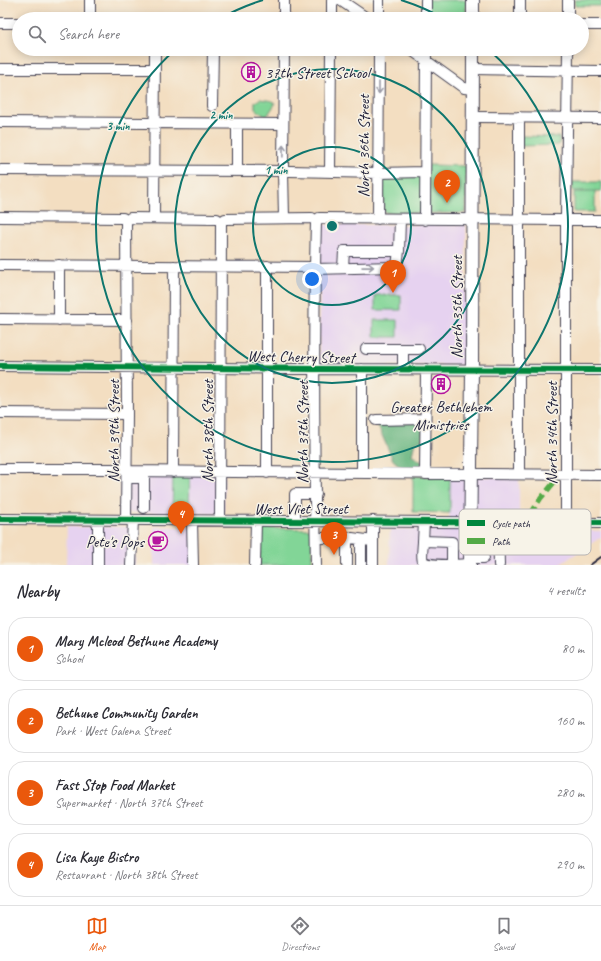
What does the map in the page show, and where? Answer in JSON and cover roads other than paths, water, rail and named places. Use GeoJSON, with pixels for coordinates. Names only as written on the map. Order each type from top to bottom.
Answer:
{"type":"FeatureCollection","features":[{"type":"Feature","properties":{"kind":"main road"},"geometry":{"type":"LineString","coordinates":[[473,0],[473,12]]}},
{"type":"Feature","properties":{"kind":"main road","name":"North 35th Street"},"geometry":{"type":"LineString","coordinates":[[470,509],[473,56]]}},
{"type":"Feature","properties":{"kind":"street"},"geometry":{"type":"LineString","coordinates":[[90,0],[90,12]]}},
{"type":"Feature","properties":{"kind":"street"},"geometry":{"type":"LineString","coordinates":[[284,0],[284,12]]}},
{"type":"Feature","properties":{"kind":"street"},"geometry":{"type":"LineString","coordinates":[[332,0],[332,12]]}},
{"type":"Feature","properties":{"kind":"street"},"geometry":{"type":"LineString","coordinates":[[340,0],[358,12]]}},
{"type":"Feature","properties":{"kind":"street"},"geometry":{"type":"LineString","coordinates":[[379,0],[379,12]]}},
{"type":"Feature","properties":{"kind":"street"},"geometry":{"type":"LineString","coordinates":[[426,0],[426,12]]}},
{"type":"Feature","properties":{"kind":"street"},"geometry":{"type":"LineString","coordinates":[[520,0],[520,12]]}},
{"type":"Feature","properties":{"kind":"street"},"geometry":{"type":"LineString","coordinates":[[568,0],[568,12]]}},
{"type":"Feature","properties":{"kind":"street"},"geometry":{"type":"LineString","coordinates":[[0,23],[12,23]]}},
{"type":"Feature","properties":{"kind":"street"},"geometry":{"type":"LineString","coordinates":[[589,25],[601,25]]}},
{"type":"Feature","properties":{"kind":"street"},"geometry":{"type":"LineString","coordinates":[[154,218],[155,56]]}},
{"type":"Feature","properties":{"kind":"street"},"geometry":{"type":"LineString","coordinates":[[212,106],[213,56]]}},
{"type":"Feature","properties":{"kind":"street"},"geometry":{"type":"LineString","coordinates":[[284,56],[284,218]]}},
{"type":"Feature","properties":{"kind":"street"},"geometry":{"type":"LineString","coordinates":[[330,172],[331,56]]}},
{"type":"Feature","properties":{"kind":"street","name":"North 36th Street"},"geometry":{"type":"LineString","coordinates":[[378,219],[379,56]]}},
{"type":"Feature","properties":{"kind":"street"},"geometry":{"type":"LineString","coordinates":[[420,56],[464,88],[473,89]]}},
{"type":"Feature","properties":{"kind":"street"},"geometry":{"type":"LineString","coordinates":[[425,220],[426,56]]}},
{"type":"Feature","properties":{"kind":"street","name":"North 34th Street"},"geometry":{"type":"LineString","coordinates":[[566,509],[568,56]]}},
{"type":"Feature","properties":{"kind":"street"},"geometry":{"type":"LineString","coordinates":[[0,69],[155,69]]}},
{"type":"Feature","properties":{"kind":"street"},"geometry":{"type":"LineString","coordinates":[[473,69],[601,71]]}},
{"type":"Feature","properties":{"kind":"street"},"geometry":{"type":"LineString","coordinates":[[473,117],[601,118]]}},
{"type":"Feature","properties":{"kind":"street"},"geometry":{"type":"LineString","coordinates":[[519,117],[519,474]]}},
{"type":"Feature","properties":{"kind":"street"},"geometry":{"type":"LineString","coordinates":[[0,122],[283,124]]}},
{"type":"Feature","properties":{"kind":"street"},"geometry":{"type":"LineString","coordinates":[[237,171],[238,124]]}},
{"type":"Feature","properties":{"kind":"street"},"geometry":{"type":"LineString","coordinates":[[0,170],[283,171],[378,173],[425,172]]}},
{"type":"Feature","properties":{"kind":"street"},"geometry":{"type":"LineString","coordinates":[[0,217],[221,220],[284,218],[316,220],[601,220]]}},
{"type":"Feature","properties":{"kind":"street","name":"North 39th Street"},"geometry":{"type":"LineString","coordinates":[[126,219],[126,473],[131,565]]}},
{"type":"Feature","properties":{"kind":"street"},"geometry":{"type":"LineString","coordinates":[[0,265],[266,266],[315,268],[395,267],[398,264],[400,219]]}},
{"type":"Feature","properties":{"kind":"street","name":"North 38th Street"},"geometry":{"type":"LineString","coordinates":[[220,520],[221,220]]}},
{"type":"Feature","properties":{"kind":"street","name":"North 37th Street"},"geometry":{"type":"LineString","coordinates":[[316,220],[316,565]]}},
{"type":"Feature","properties":{"kind":"street"},"geometry":{"type":"LineString","coordinates":[[343,268],[344,251],[399,251]]}},
{"type":"Feature","properties":{"kind":"street"},"geometry":{"type":"LineString","coordinates":[[59,265],[59,320]]}},
{"type":"Feature","properties":{"kind":"street"},"geometry":{"type":"LineString","coordinates":[[173,472],[174,266]]}},
{"type":"Feature","properties":{"kind":"street"},"geometry":{"type":"LineString","coordinates":[[266,266],[268,473]]}},
{"type":"Feature","properties":{"kind":"street"},"geometry":{"type":"LineString","coordinates":[[0,319],[127,320]]}},
{"type":"Feature","properties":{"kind":"street"},"geometry":{"type":"LineString","coordinates":[[366,349],[419,349]]}},
{"type":"Feature","properties":{"kind":"street"},"geometry":{"type":"LineString","coordinates":[[403,349],[403,370]]}},
{"type":"Feature","properties":{"kind":"street","name":"West Cherry Street"},"geometry":{"type":"LineString","coordinates":[[0,366],[403,370],[601,370]]}},
{"type":"Feature","properties":{"kind":"street"},"geometry":{"type":"LineString","coordinates":[[362,369],[362,473]]}},
{"type":"Feature","properties":{"kind":"street"},"geometry":{"type":"LineString","coordinates":[[425,474],[426,370]]}},
{"type":"Feature","properties":{"kind":"street"},"geometry":{"type":"LineString","coordinates":[[0,413],[127,414]]}},
{"type":"Feature","properties":{"kind":"street"},"geometry":{"type":"LineString","coordinates":[[376,420],[425,420]]}},
{"type":"Feature","properties":{"kind":"street"},"geometry":{"type":"LineString","coordinates":[[0,469],[126,473],[601,475]]}},
{"type":"Feature","properties":{"kind":"street"},"geometry":{"type":"LineString","coordinates":[[126,473],[144,478],[144,508]]}},
{"type":"Feature","properties":{"kind":"street"},"geometry":{"type":"LineString","coordinates":[[295,521],[295,494],[316,494]]}},
{"type":"Feature","properties":{"kind":"street","name":"West Vliet Street"},"geometry":{"type":"LineString","coordinates":[[0,519],[459,522]]}},
{"type":"Feature","properties":{"kind":"street"},"geometry":{"type":"LineString","coordinates":[[98,520],[98,565]]}},
{"type":"Feature","properties":{"kind":"street"},"geometry":{"type":"LineString","coordinates":[[192,520],[193,565]]}},
{"type":"Feature","properties":{"kind":"street"},"geometry":{"type":"LineString","coordinates":[[255,565],[256,520]]}},
{"type":"Feature","properties":{"kind":"street"},"geometry":{"type":"LineString","coordinates":[[339,521],[342,536],[354,555],[373,541]]}},
{"type":"Feature","properties":{"kind":"street"},"geometry":{"type":"LineString","coordinates":[[373,521],[373,565]]}},
{"type":"Feature","properties":{"kind":"street"},"geometry":{"type":"LineString","coordinates":[[424,522],[423,561],[426,563],[430,565],[452,565],[484,558]]}},
{"type":"Feature","properties":{"kind":"street"},"geometry":{"type":"LineString","coordinates":[[316,538],[332,538],[342,536]]}},
{"type":"Feature","properties":{"kind":"street"},"geometry":{"type":"LineString","coordinates":[[423,541],[452,542],[452,565]]}},
{"type":"Feature","properties":{"kind":"street"},"geometry":{"type":"LineString","coordinates":[[499,555],[499,565]]}},
{"type":"Feature","properties":{"kind":"railway"},"geometry":{"type":"LineString","coordinates":[[590,565],[601,557]]}},
{"type":"Feature","properties":{"kind":"place","name":"37th Street School"},"geometry":{"type":"Point","coordinates":[251,72]}},
{"type":"Feature","properties":{"kind":"place","name":"Bethune Community Garden"},"geometry":{"type":"Point","coordinates":[447,203]}},
{"type":"Feature","properties":{"kind":"place","name":"Mary Mcleod Bethune Academy"},"geometry":{"type":"Point","coordinates":[393,293]}},
{"type":"Feature","properties":{"kind":"place","name":"Greater Bethlehem Ministries"},"geometry":{"type":"Point","coordinates":[441,384]}},
{"type":"Feature","properties":{"kind":"place","name":"Lisa Kaye Bistro"},"geometry":{"type":"Point","coordinates":[181,534]}},
{"type":"Feature","properties":{"kind":"place","name":"Pete's Pops"},"geometry":{"type":"Point","coordinates":[158,541]}},
{"type":"Feature","properties":{"kind":"place","name":"Fast Stop Food Market"},"geometry":{"type":"Point","coordinates":[334,555]}}]}
